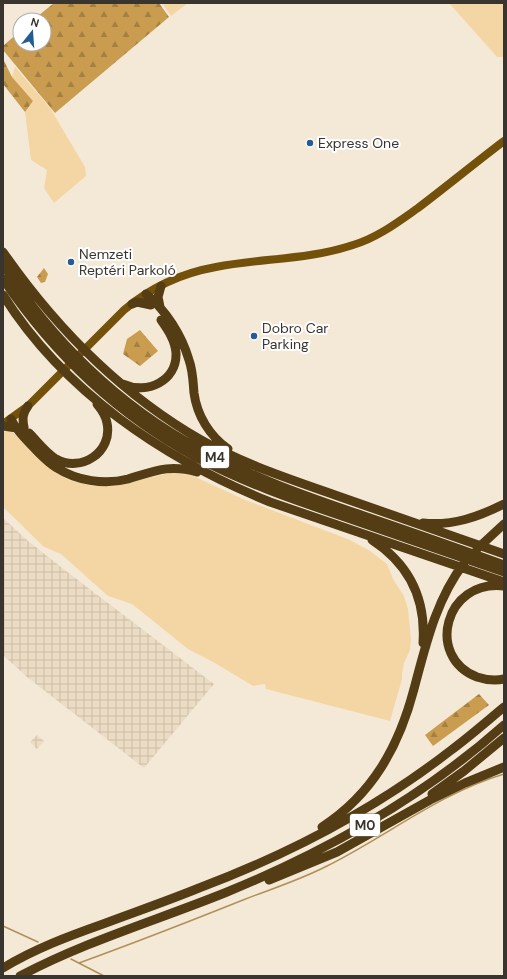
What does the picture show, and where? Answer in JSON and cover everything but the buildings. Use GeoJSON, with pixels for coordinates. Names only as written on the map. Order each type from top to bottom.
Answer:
{"type":"FeatureCollection","features":[{"type":"Feature","properties":{"kind":"highway"},"geometry":{"type":"LineString","coordinates":[[3,252],[49,312],[75,340],[116,380],[143,402],[175,424],[202,440],[242,460],[307,485],[504,554]]}},
{"type":"Feature","properties":{"kind":"highway","name":"M4"},"geometry":{"type":"LineString","coordinates":[[3,264],[41,317],[88,368],[127,401],[172,434],[224,462],[282,487],[457,552]]}},
{"type":"Feature","properties":{"kind":"highway","name":"M4"},"geometry":{"type":"LineString","coordinates":[[3,279],[35,324],[80,373],[131,415],[172,443],[219,469],[249,483],[480,560],[504,572]]}},
{"type":"Feature","properties":{"kind":"highway"},"geometry":{"type":"LineString","coordinates":[[116,380],[131,387],[152,387],[166,378],[174,367],[176,354],[174,342],[155,306],[161,286]]}},
{"type":"Feature","properties":{"kind":"highway"},"geometry":{"type":"LineString","coordinates":[[146,294],[177,332],[185,348],[191,369],[196,402],[204,422],[220,443],[242,460]]}},
{"type":"Feature","properties":{"kind":"highway"},"geometry":{"type":"LineString","coordinates":[[3,295],[24,326],[73,380],[92,397],[146,437],[177,457],[215,478],[270,502],[504,582]]}},
{"type":"Feature","properties":{"kind":"highway"},"geometry":{"type":"LineString","coordinates":[[132,304],[137,302],[155,306]]}},
{"type":"Feature","properties":{"kind":"highway"},"geometry":{"type":"LineString","coordinates":[[11,419],[57,459],[70,464],[83,462],[90,460],[100,452],[108,430],[105,417],[92,397]]}},
{"type":"Feature","properties":{"kind":"highway"},"geometry":{"type":"LineString","coordinates":[[20,428],[23,416],[28,406]]}},
{"type":"Feature","properties":{"kind":"highway"},"geometry":{"type":"LineString","coordinates":[[3,425],[20,428],[44,457],[56,468],[71,475],[91,481],[111,482],[164,469],[184,468],[215,478]]}},
{"type":"Feature","properties":{"kind":"highway"},"geometry":{"type":"LineString","coordinates":[[391,515],[420,522],[443,524],[475,517],[504,504]]}},
{"type":"Feature","properties":{"kind":"highway"},"geometry":{"type":"LineString","coordinates":[[286,852],[338,817],[356,800],[375,778],[398,738],[441,601],[451,582],[470,555],[504,524]]}},
{"type":"Feature","properties":{"kind":"highway"},"geometry":{"type":"LineString","coordinates":[[359,533],[385,549],[396,560],[406,572],[416,592],[421,606],[424,632],[420,666]]}},
{"type":"Feature","properties":{"kind":"highway","name":"M4"},"geometry":{"type":"LineString","coordinates":[[480,560],[504,565]]}},
{"type":"Feature","properties":{"kind":"highway"},"geometry":{"type":"LineString","coordinates":[[504,586],[484,586],[468,594],[454,608],[447,630],[448,642],[452,653],[464,670],[487,680],[504,679]]}},
{"type":"Feature","properties":{"kind":"highway","name":"M0"},"geometry":{"type":"LineString","coordinates":[[3,968],[57,941],[200,888],[286,852],[343,822],[384,798],[450,751],[504,707]]}},
{"type":"Feature","properties":{"kind":"highway","name":"M0"},"geometry":{"type":"LineString","coordinates":[[20,976],[110,935],[210,898],[292,864],[320,850],[365,825],[435,779],[483,743],[504,725]]}},
{"type":"Feature","properties":{"kind":"highway"},"geometry":{"type":"LineString","coordinates":[[393,820],[453,779],[504,738]]}},
{"type":"Feature","properties":{"kind":"highway"},"geometry":{"type":"LineString","coordinates":[[210,898],[229,895],[316,862],[465,783],[504,767]]}},
{"type":"Feature","properties":{"kind":"main road"},"geometry":{"type":"LineString","coordinates":[[3,425],[28,406],[91,342],[132,304],[146,294],[175,279],[216,267],[319,254],[365,241],[380,234],[401,220],[445,188],[504,141]]}},
{"type":"Feature","properties":{"kind":"shaded area"},"geometry":{"type":"Polygon","coordinates":[[[162,3],[188,3],[171,16],[162,3]]]}},
{"type":"Feature","properties":{"kind":"shaded area"},"geometry":{"type":"Polygon","coordinates":[[[449,3],[504,3],[504,57],[497,57],[449,3]]]}},
{"type":"Feature","properties":{"kind":"shaded area"},"geometry":{"type":"Polygon","coordinates":[[[15,67],[50,108],[85,167],[86,176],[54,203],[44,188],[47,170],[31,160],[25,112],[33,101],[12,77],[15,67]]]}},
{"type":"Feature","properties":{"kind":"shaded area"},"geometry":{"type":"Polygon","coordinates":[[[6,431],[11,431],[48,467],[69,480],[93,486],[109,486],[170,473],[191,475],[243,499],[350,540],[370,551],[387,564],[393,579],[404,596],[408,609],[411,639],[410,650],[404,663],[402,679],[390,721],[266,689],[265,684],[253,686],[188,649],[132,604],[108,596],[61,554],[44,547],[3,507],[3,433],[6,431]]]}},
{"type":"Feature","properties":{"kind":"shaded area"},"geometry":{"type":"Polygon","coordinates":[[[3,518],[28,541],[66,571],[214,684],[144,768],[27,677],[3,655],[3,518]]]}},
{"type":"Feature","properties":{"kind":"shaded area"},"geometry":{"type":"Polygon","coordinates":[[[37,735],[44,741],[37,749],[30,742],[37,735]]]}},
{"type":"Feature","properties":{"kind":"green space"},"geometry":{"type":"Polygon","coordinates":[[[54,3],[159,3],[169,17],[55,113],[3,50],[3,46],[12,38],[12,52],[52,52],[52,12],[43,12],[54,3]]]}},
{"type":"Feature","properties":{"kind":"green space"},"geometry":{"type":"Polygon","coordinates":[[[3,59],[12,77],[33,101],[25,112],[3,84],[3,59]]]}},
{"type":"Feature","properties":{"kind":"green space"},"geometry":{"type":"Polygon","coordinates":[[[44,268],[48,274],[45,282],[41,283],[37,277],[44,268]]]}},
{"type":"Feature","properties":{"kind":"green space"},"geometry":{"type":"Polygon","coordinates":[[[140,330],[158,351],[140,366],[123,354],[127,339],[140,330]]]}},
{"type":"Feature","properties":{"kind":"green space"},"geometry":{"type":"Polygon","coordinates":[[[479,694],[489,705],[433,746],[425,735],[479,694]]]}},
{"type":"Feature","properties":{"kind":"waterway"},"geometry":{"type":"LineString","coordinates":[[79,963],[306,876],[349,854],[458,792],[480,782],[504,774]]}},
{"type":"Feature","properties":{"kind":"waterway"},"geometry":{"type":"LineString","coordinates":[[3,926],[38,942]]}},
{"type":"Feature","properties":{"kind":"waterway"},"geometry":{"type":"LineString","coordinates":[[71,959],[104,976]]}},
{"type":"Feature","properties":{"kind":"place","name":"Express One"},"geometry":{"type":"Point","coordinates":[310,143]}},
{"type":"Feature","properties":{"kind":"place","name":"Nemzeti Reptéri Parkoló"},"geometry":{"type":"Point","coordinates":[71,262]}},
{"type":"Feature","properties":{"kind":"place","name":"Dobro Car Parking"},"geometry":{"type":"Point","coordinates":[254,336]}}]}
